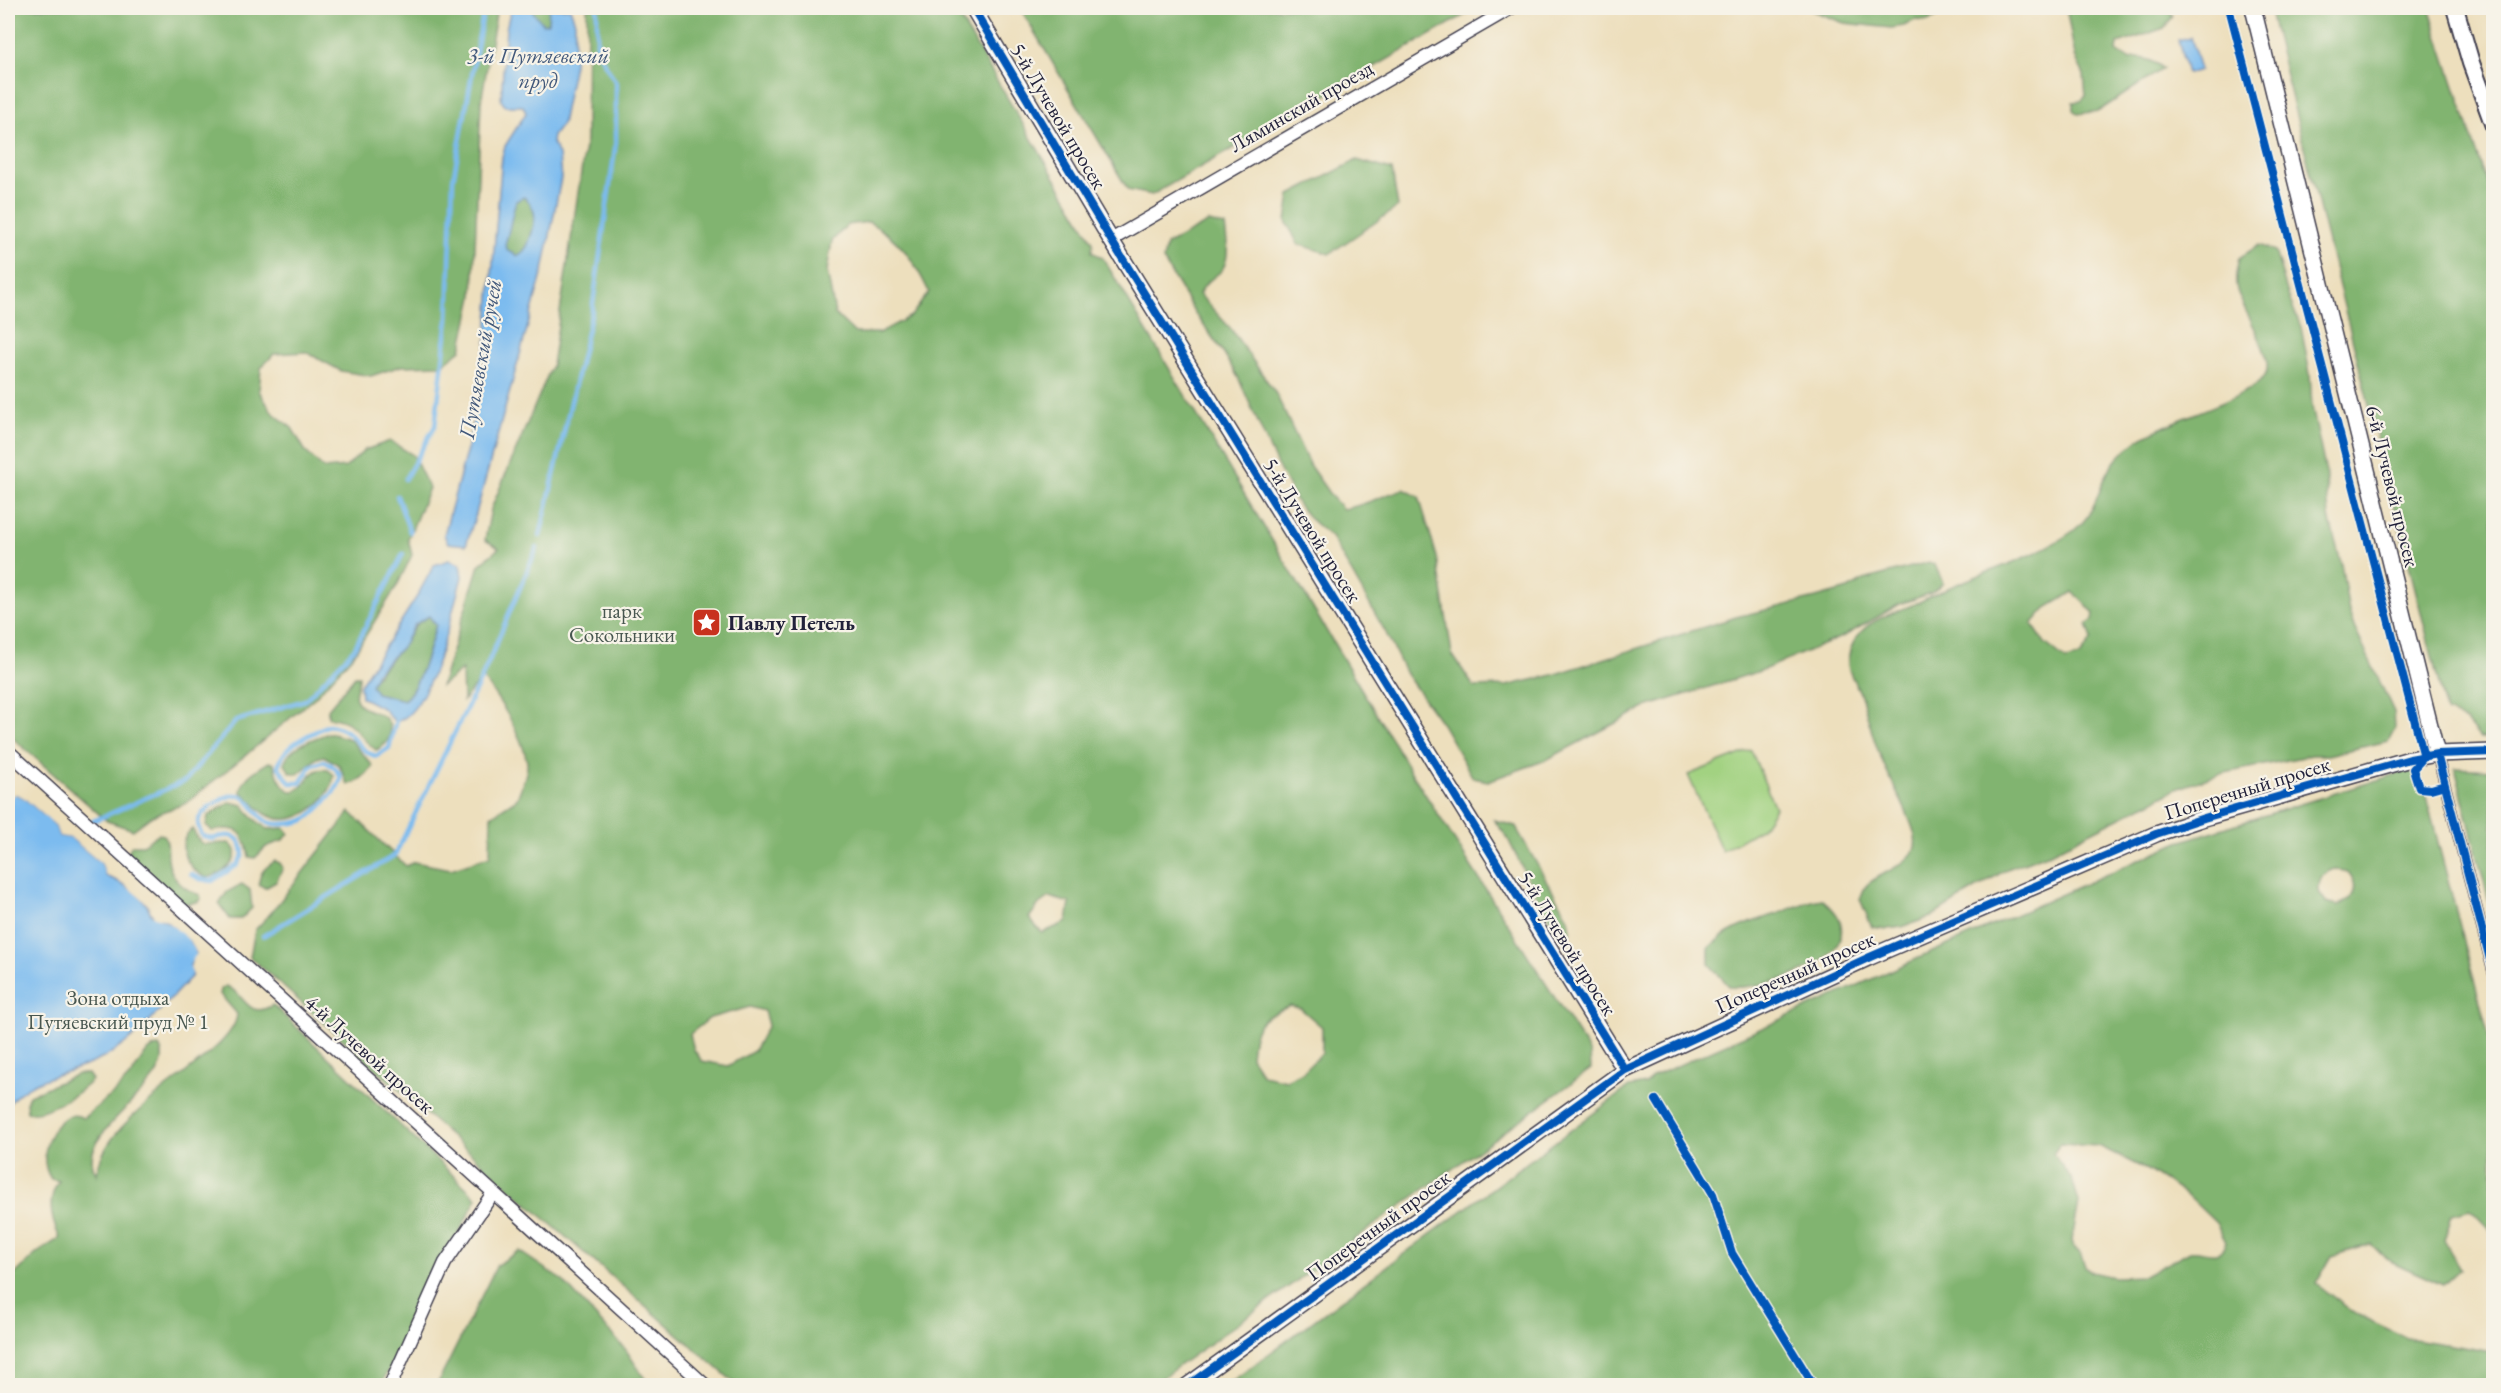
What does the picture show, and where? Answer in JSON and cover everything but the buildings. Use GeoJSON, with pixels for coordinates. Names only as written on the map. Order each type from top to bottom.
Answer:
{"type":"FeatureCollection","features":[{"type":"Feature","properties":{"kind":"main road"},"geometry":{"type":"LineString","coordinates":[[2455,8],[2493,126]]}},
{"type":"Feature","properties":{"kind":"street","name":"5-й Лучевой просек"},"geometry":{"type":"LineString","coordinates":[[973,8],[1111,240],[1625,1070]]}},
{"type":"Feature","properties":{"kind":"street","name":"Ляминский проезд"},"geometry":{"type":"LineString","coordinates":[[1111,240],[1511,8]]}},
{"type":"Feature","properties":{"kind":"street","name":"6-й Лучевой просек"},"geometry":{"type":"LineString","coordinates":[[2253,8],[2493,975]]}},
{"type":"Feature","properties":{"kind":"street","name":"4-й Лучевой просек"},"geometry":{"type":"LineString","coordinates":[[8,752],[706,1386]]}},
{"type":"Feature","properties":{"kind":"street","name":"Поперечный просек"},"geometry":{"type":"LineString","coordinates":[[1187,1386],[1625,1070],[1870,957],[2156,834],[2227,811],[2410,759],[2438,754],[2493,752]]}},
{"type":"Feature","properties":{"kind":"street"},"geometry":{"type":"LineString","coordinates":[[390,1386],[445,1263],[493,1193]]}},
{"type":"Feature","properties":{"kind":"green space"},"geometry":{"type":"Polygon","coordinates":[[[8,8],[497,8],[481,102],[473,297],[461,350],[442,365],[401,366],[371,376],[341,371],[306,352],[274,354],[261,368],[259,391],[272,412],[292,428],[306,452],[324,469],[346,467],[365,450],[390,441],[413,455],[429,488],[408,539],[412,555],[397,586],[354,654],[314,698],[186,803],[152,816],[133,830],[107,821],[8,734],[8,8]]]}},
{"type":"Feature","properties":{"kind":"green space"},"geometry":{"type":"Polygon","coordinates":[[[530,8],[549,8],[548,23],[540,24],[530,8]]]}},
{"type":"Feature","properties":{"kind":"green space","name":"парк Сокольники"},"geometry":{"type":"Polygon","coordinates":[[[587,8],[954,8],[1093,242],[1092,252],[1103,258],[1411,772],[1590,1053],[1591,1069],[1152,1385],[737,1385],[523,1200],[250,957],[255,930],[350,812],[406,866],[414,862],[451,869],[490,856],[491,816],[517,799],[526,775],[527,762],[515,729],[496,696],[482,677],[463,701],[462,670],[441,686],[479,565],[499,548],[485,540],[491,509],[552,365],[586,140],[587,8]],[[869,222],[847,225],[832,241],[827,271],[835,314],[855,333],[879,333],[911,316],[929,292],[912,261],[890,236],[869,222]],[[1049,897],[1039,904],[1029,918],[1042,933],[1067,922],[1070,903],[1049,897]],[[1290,1006],[1271,1015],[1256,1029],[1251,1057],[1263,1075],[1286,1080],[1303,1072],[1322,1053],[1322,1027],[1300,1008],[1290,1006]],[[750,1007],[710,1018],[690,1034],[694,1050],[702,1061],[728,1066],[754,1051],[768,1025],[764,1011],[750,1007]]]}},
{"type":"Feature","properties":{"kind":"green space"},"geometry":{"type":"Polygon","coordinates":[[[1020,8],[1477,8],[1152,195],[1128,190],[1020,8]]]}},
{"type":"Feature","properties":{"kind":"green space"},"geometry":{"type":"Polygon","coordinates":[[[1810,8],[1944,8],[1938,16],[1928,21],[1915,20],[1904,26],[1891,28],[1844,23],[1810,8]]]}},
{"type":"Feature","properties":{"kind":"green space"},"geometry":{"type":"Polygon","coordinates":[[[2066,8],[2168,8],[2173,16],[2164,28],[2118,44],[2117,51],[2129,59],[2143,58],[2152,61],[2163,69],[2099,111],[2078,114],[2073,110],[2073,102],[2081,101],[2086,96],[2084,75],[2075,56],[2066,8]]]}},
{"type":"Feature","properties":{"kind":"green space"},"geometry":{"type":"Polygon","coordinates":[[[2269,8],[2429,8],[2493,201],[2493,738],[2480,738],[2466,721],[2446,712],[2269,8]]]}},
{"type":"Feature","properties":{"kind":"green space"},"geometry":{"type":"Polygon","coordinates":[[[1357,160],[1392,170],[1398,207],[1329,254],[1298,244],[1286,221],[1290,195],[1357,160]]]}},
{"type":"Feature","properties":{"kind":"green space"},"geometry":{"type":"Polygon","coordinates":[[[524,197],[534,210],[535,220],[528,245],[518,256],[508,251],[505,244],[516,200],[524,197]]]}},
{"type":"Feature","properties":{"kind":"green space"},"geometry":{"type":"Polygon","coordinates":[[[1209,222],[1225,226],[1227,257],[1223,268],[1199,294],[1231,329],[1276,394],[1310,466],[1331,496],[1343,509],[1404,489],[1419,497],[1437,557],[1452,654],[1474,687],[1506,686],[1553,675],[1736,617],[1848,589],[1864,580],[1929,562],[1935,565],[1943,583],[1931,593],[1900,604],[1846,635],[1763,670],[1646,707],[1546,760],[1488,781],[1473,778],[1442,724],[1406,674],[1386,633],[1331,537],[1298,505],[1276,463],[1238,377],[1163,260],[1166,245],[1209,222]]]}},
{"type":"Feature","properties":{"kind":"green space"},"geometry":{"type":"Polygon","coordinates":[[[2259,245],[2275,251],[2289,298],[2301,327],[2310,374],[2312,407],[2325,468],[2329,517],[2341,563],[2349,612],[2394,712],[2395,728],[2388,741],[2328,755],[2312,755],[2220,774],[2176,789],[2050,853],[2007,869],[1931,917],[1902,927],[1887,929],[1872,927],[1860,899],[1864,889],[1870,882],[1905,861],[1915,848],[1915,839],[1907,813],[1877,747],[1863,701],[1849,671],[1848,660],[1853,643],[1863,630],[1879,619],[2056,542],[2082,524],[2093,507],[2108,472],[2118,458],[2137,441],[2150,433],[2243,393],[2257,384],[2265,376],[2266,358],[2263,346],[2237,290],[2239,258],[2259,245]],[[2073,592],[2046,608],[2032,624],[2045,643],[2066,660],[2080,656],[2092,639],[2087,625],[2093,620],[2094,613],[2073,592]]]}},
{"type":"Feature","properties":{"kind":"green space"},"geometry":{"type":"Polygon","coordinates":[[[429,616],[436,625],[423,666],[409,695],[404,700],[376,693],[370,685],[373,680],[401,648],[416,626],[429,616]]]}},
{"type":"Feature","properties":{"kind":"green space"},"geometry":{"type":"Polygon","coordinates":[[[355,676],[359,676],[356,699],[365,708],[382,716],[389,725],[390,733],[387,741],[376,750],[351,725],[328,717],[328,709],[355,676]]]}},
{"type":"Feature","properties":{"kind":"green space"},"geometry":{"type":"Polygon","coordinates":[[[329,733],[350,739],[373,766],[356,782],[348,785],[339,765],[324,756],[317,758],[298,774],[290,772],[284,763],[297,747],[329,733]]]}},
{"type":"Feature","properties":{"kind":"green space"},"geometry":{"type":"Polygon","coordinates":[[[1751,750],[1775,808],[1762,828],[1722,851],[1688,775],[1751,750]]]}},
{"type":"Feature","properties":{"kind":"green space"},"geometry":{"type":"Polygon","coordinates":[[[269,762],[274,764],[283,785],[291,791],[301,787],[313,773],[319,770],[328,770],[334,775],[326,795],[309,811],[298,817],[276,818],[262,812],[241,792],[247,778],[269,762]]]}},
{"type":"Feature","properties":{"kind":"green space"},"geometry":{"type":"Polygon","coordinates":[[[2455,768],[2493,770],[2493,917],[2455,768]]]}},
{"type":"Feature","properties":{"kind":"green space"},"geometry":{"type":"Polygon","coordinates":[[[2406,771],[2416,774],[2422,781],[2493,1052],[2493,1233],[2470,1209],[2452,1214],[2444,1240],[2460,1269],[2443,1285],[2386,1259],[2371,1244],[2332,1256],[2316,1284],[2356,1314],[2407,1338],[2493,1352],[2493,1385],[1227,1385],[1629,1087],[1646,1084],[1652,1077],[2179,842],[2406,771]],[[2335,869],[2322,877],[2319,892],[2326,902],[2338,905],[2350,900],[2355,886],[2348,872],[2335,869]],[[2060,1144],[2053,1154],[2072,1179],[2079,1202],[2072,1240],[2074,1248],[2080,1253],[2085,1266],[2091,1272],[2114,1277],[2144,1276],[2190,1251],[2216,1253],[2223,1248],[2226,1242],[2216,1223],[2189,1197],[2149,1171],[2099,1146],[2060,1144]]]}},
{"type":"Feature","properties":{"kind":"green space"},"geometry":{"type":"Polygon","coordinates":[[[230,802],[243,805],[252,817],[267,829],[284,828],[289,833],[284,840],[266,847],[255,858],[249,857],[245,841],[238,832],[228,829],[212,831],[206,825],[208,816],[230,802]]]}},
{"type":"Feature","properties":{"kind":"green space"},"geometry":{"type":"Polygon","coordinates":[[[1494,820],[1515,826],[1568,918],[1571,932],[1565,936],[1559,931],[1535,894],[1507,837],[1494,820]]]}},
{"type":"Feature","properties":{"kind":"green space"},"geometry":{"type":"Polygon","coordinates":[[[192,829],[200,842],[204,844],[229,843],[234,848],[235,854],[230,865],[218,874],[206,878],[199,874],[189,863],[183,849],[186,835],[192,829]]]}},
{"type":"Feature","properties":{"kind":"green space"},"geometry":{"type":"Polygon","coordinates":[[[158,834],[166,838],[171,871],[182,886],[200,895],[201,899],[197,902],[184,904],[131,858],[128,852],[132,845],[143,845],[158,834]]]}},
{"type":"Feature","properties":{"kind":"green space"},"geometry":{"type":"Polygon","coordinates":[[[275,861],[283,868],[276,882],[265,888],[259,884],[260,876],[275,861]]]}},
{"type":"Feature","properties":{"kind":"green space"},"geometry":{"type":"Polygon","coordinates":[[[242,884],[250,890],[252,908],[241,919],[230,919],[219,904],[227,892],[242,884]]]}},
{"type":"Feature","properties":{"kind":"green space"},"geometry":{"type":"Polygon","coordinates":[[[1822,899],[1831,907],[1840,921],[1840,940],[1831,953],[1817,964],[1780,980],[1743,987],[1730,987],[1709,964],[1709,948],[1724,935],[1750,923],[1822,899]]]}},
{"type":"Feature","properties":{"kind":"green space"},"geometry":{"type":"Polygon","coordinates":[[[226,986],[238,994],[251,1008],[257,1010],[273,1005],[477,1198],[381,1385],[8,1386],[8,1281],[37,1253],[60,1238],[51,1210],[52,1195],[59,1181],[51,1179],[46,1168],[45,1156],[52,1133],[66,1117],[75,1115],[83,1118],[115,1092],[132,1074],[145,1054],[159,1046],[162,1060],[155,1076],[97,1141],[92,1158],[97,1175],[104,1151],[120,1129],[143,1107],[215,1048],[231,1031],[237,1014],[220,994],[221,989],[226,986]]]}},
{"type":"Feature","properties":{"kind":"green space"},"geometry":{"type":"Polygon","coordinates":[[[78,1074],[88,1074],[92,1080],[71,1097],[52,1107],[43,1111],[27,1112],[26,1103],[29,1095],[78,1074]]]}},
{"type":"Feature","properties":{"kind":"green space"},"geometry":{"type":"Polygon","coordinates":[[[519,1251],[563,1281],[626,1350],[649,1385],[437,1385],[497,1265],[519,1251]]]}},
{"type":"Feature","properties":{"kind":"water","name":"3-й Путяевский пруд"},"geometry":{"type":"Polygon","coordinates":[[[511,8],[530,8],[543,24],[548,23],[549,8],[570,8],[575,22],[574,64],[562,124],[553,136],[552,142],[559,155],[561,178],[543,271],[466,545],[448,543],[444,535],[468,445],[484,367],[502,157],[505,146],[526,113],[523,106],[505,106],[501,100],[506,29],[511,8]],[[524,197],[516,201],[505,244],[508,251],[518,256],[528,245],[534,225],[534,210],[524,197]]]}},
{"type":"Feature","properties":{"kind":"water"},"geometry":{"type":"Polygon","coordinates":[[[2191,37],[2200,70],[2187,74],[2178,40],[2191,37]]]}},
{"type":"Feature","properties":{"kind":"water"},"geometry":{"type":"Polygon","coordinates":[[[449,560],[460,564],[462,577],[446,636],[429,682],[408,715],[395,722],[384,709],[361,697],[360,685],[416,598],[434,565],[449,560]],[[429,616],[415,624],[402,647],[377,672],[371,685],[376,693],[404,700],[409,695],[423,666],[436,625],[429,616]]]}},
{"type":"Feature","properties":{"kind":"water"},"geometry":{"type":"Polygon","coordinates":[[[16,794],[23,797],[55,825],[59,836],[71,838],[102,864],[106,876],[139,895],[151,914],[172,925],[191,942],[197,955],[190,965],[193,975],[129,1040],[93,1063],[28,1087],[8,1105],[8,796],[16,794]]]}},
{"type":"Feature","properties":{"kind":"pier"},"geometry":{"type":"Polygon","coordinates":[[[16,791],[25,794],[57,822],[61,834],[73,836],[104,862],[108,873],[119,876],[152,904],[156,915],[167,918],[193,940],[200,954],[193,966],[196,976],[190,968],[197,954],[191,942],[166,920],[154,917],[150,906],[118,879],[106,876],[102,864],[71,838],[59,836],[55,825],[23,797],[16,794],[12,796],[8,814],[8,793],[16,791]]]}},
{"type":"Feature","properties":{"kind":"waterway"},"geometry":{"type":"LineString","coordinates":[[405,479],[435,426],[448,319],[453,180],[484,8]]}},
{"type":"Feature","properties":{"kind":"waterway"},"geometry":{"type":"LineString","coordinates":[[540,536],[592,311],[616,142],[616,83],[597,50],[597,8]]}},
{"type":"Feature","properties":{"kind":"waterway"},"geometry":{"type":"LineString","coordinates":[[397,496],[410,532]]}},
{"type":"Feature","properties":{"kind":"waterway"},"geometry":{"type":"LineString","coordinates":[[263,936],[395,855],[482,677],[537,548]]}},
{"type":"Feature","properties":{"kind":"waterway"},"geometry":{"type":"LineString","coordinates":[[93,821],[185,781],[236,721],[305,700],[354,649],[403,554]]}},
{"type":"Feature","properties":{"kind":"waterway","name":"Путяевский ручей"},"geometry":{"type":"LineString","coordinates":[[191,874],[200,879],[212,881],[237,865],[243,855],[240,843],[234,837],[224,836],[213,839],[203,836],[198,820],[209,807],[231,796],[239,795],[269,822],[282,824],[302,821],[329,797],[338,785],[340,777],[335,769],[324,761],[311,766],[300,783],[290,783],[278,766],[286,751],[298,741],[328,725],[345,731],[370,754],[377,756],[389,748],[397,717]]}},
{"type":"Feature","properties":{"kind":"cycle path"},"geometry":{"type":"LineString","coordinates":[[973,8],[1111,240],[1625,1070]]}},
{"type":"Feature","properties":{"kind":"cycle path"},"geometry":{"type":"LineString","coordinates":[[2229,8],[2424,757],[2413,769],[2419,788],[2431,789],[2445,785]]}},
{"type":"Feature","properties":{"kind":"cycle path"},"geometry":{"type":"LineString","coordinates":[[1187,1386],[1625,1070],[1870,957],[2156,834],[2410,759],[2437,754],[2494,752]]}},
{"type":"Feature","properties":{"kind":"cycle path"},"geometry":{"type":"LineString","coordinates":[[2437,754],[2494,975]]}},
{"type":"Feature","properties":{"kind":"cycle path"},"geometry":{"type":"LineString","coordinates":[[1656,1100],[1713,1194],[1732,1253],[1814,1386]]}},
{"type":"Feature","properties":{"kind":"place","name":"Павлу Петель"},"geometry":{"type":"Point","coordinates":[707,622]}},
{"type":"Feature","properties":{"kind":"park label","name":"Зона отдыха Путяевский пруд № 1"},"geometry":{"type":"Point","coordinates":[118,1009]}}]}
